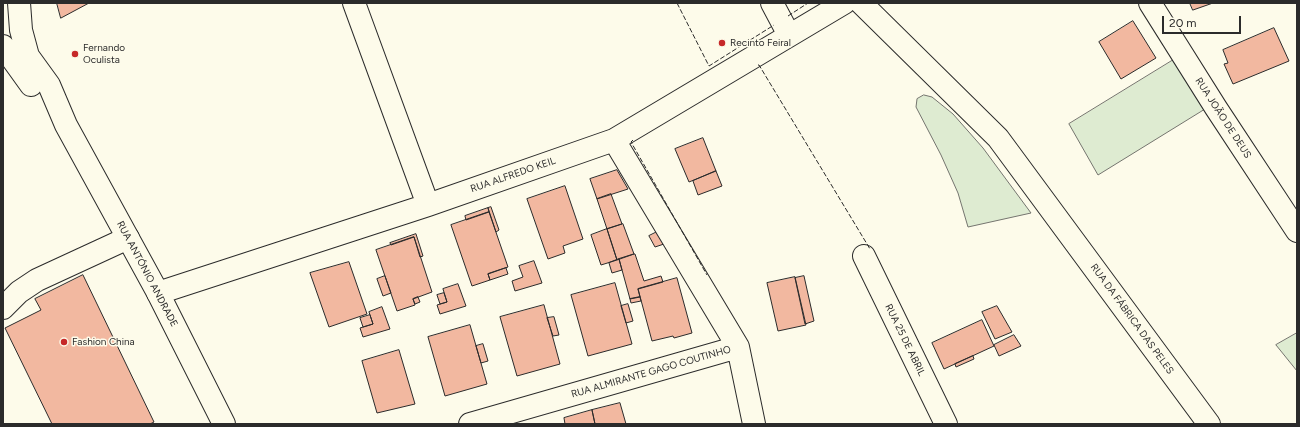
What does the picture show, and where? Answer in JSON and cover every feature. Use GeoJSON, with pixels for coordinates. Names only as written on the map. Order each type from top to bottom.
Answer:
{"type":"FeatureCollection","features":[{"type":"Feature","properties":{"kind":"street","name":"RUA ANTÓNIO ANDRADE"},"geometry":{"type":"LineString","coordinates":[[19,3],[21,30],[28,56],[49,85],[66,125],[158,293],[224,424]]}},
{"type":"Feature","properties":{"kind":"street"},"geometry":{"type":"LineString","coordinates":[[354,3],[428,205]]}},
{"type":"Feature","properties":{"kind":"street"},"geometry":{"type":"LineString","coordinates":[[772,3],[789,35]]}},
{"type":"Feature","properties":{"kind":"street","name":"RUA ALFREDO KEIL"},"geometry":{"type":"LineString","coordinates":[[158,293],[428,205],[614,140],[844,3]]}},
{"type":"Feature","properties":{"kind":"street","name":"RUA DA FÁBRICA DAS PELES"},"geometry":{"type":"LineString","coordinates":[[861,3],[998,138],[1209,424]]}},
{"type":"Feature","properties":{"kind":"street","name":"RUA JOÃO DE DEUS"},"geometry":{"type":"LineString","coordinates":[[1150,3],[1216,108],[1297,231]]}},
{"type":"Feature","properties":{"kind":"street","name":"RUA ANTÓNIO ANDRADE"},"geometry":{"type":"LineString","coordinates":[[3,46],[37,94],[66,125]]}},
{"type":"Feature","properties":{"kind":"street","name":"RUA ALMIRANTE GAGO COUTINHO"},"geometry":{"type":"LineString","coordinates":[[470,424],[738,347],[614,140]]}},
{"type":"Feature","properties":{"kind":"street"},"geometry":{"type":"LineString","coordinates":[[3,308],[19,292],[37,280],[128,238]]}},
{"type":"Feature","properties":{"kind":"street","name":"RUA 25 DE ABRIL"},"geometry":{"type":"LineString","coordinates":[[864,256],[946,424]]}},
{"type":"Feature","properties":{"kind":"street"},"geometry":{"type":"LineString","coordinates":[[738,347],[754,424]]}},
{"type":"Feature","properties":{"kind":"green space"},"geometry":{"type":"Polygon","coordinates":[[[1175,59],[1205,109],[1098,175],[1069,124],[1175,59]]]}},
{"type":"Feature","properties":{"kind":"green space"},"geometry":{"type":"Polygon","coordinates":[[[924,95],[932,97],[953,114],[983,148],[1031,213],[968,227],[958,193],[941,155],[916,107],[917,99],[924,95]]]}},
{"type":"Feature","properties":{"kind":"green space"},"geometry":{"type":"Polygon","coordinates":[[[1297,333],[1297,371],[1276,345],[1297,333]]]}},
{"type":"Feature","properties":{"kind":"building"},"geometry":{"type":"Polygon","coordinates":[[[57,3],[89,3],[61,18],[57,3]]]}},
{"type":"Feature","properties":{"kind":"building"},"geometry":{"type":"Polygon","coordinates":[[[1190,3],[1213,3],[1193,10],[1190,3]]]}},
{"type":"Feature","properties":{"kind":"building"},"geometry":{"type":"Polygon","coordinates":[[[1133,21],[1156,58],[1121,79],[1099,42],[1133,21]]]}},
{"type":"Feature","properties":{"kind":"building"},"geometry":{"type":"Polygon","coordinates":[[[1274,28],[1289,61],[1233,84],[1224,64],[1228,63],[1223,50],[1274,28]]]}},
{"type":"Feature","properties":{"kind":"building"},"geometry":{"type":"Polygon","coordinates":[[[703,138],[716,171],[689,182],[675,149],[703,138]]]}},
{"type":"Feature","properties":{"kind":"building"},"geometry":{"type":"Polygon","coordinates":[[[617,170],[628,189],[597,199],[590,179],[617,170]]]}},
{"type":"Feature","properties":{"kind":"building"},"geometry":{"type":"Polygon","coordinates":[[[716,171],[722,186],[698,195],[693,181],[716,171]]]}},
{"type":"Feature","properties":{"kind":"building"},"geometry":{"type":"Polygon","coordinates":[[[565,186],[583,239],[563,246],[565,253],[548,259],[527,199],[565,186]]]}},
{"type":"Feature","properties":{"kind":"building"},"geometry":{"type":"Polygon","coordinates":[[[611,194],[622,224],[607,229],[597,199],[611,194]]]}},
{"type":"Feature","properties":{"kind":"building"},"geometry":{"type":"Polygon","coordinates":[[[491,207],[499,230],[496,232],[488,208],[491,207]]]}},
{"type":"Feature","properties":{"kind":"building"},"geometry":{"type":"Polygon","coordinates":[[[488,208],[489,212],[466,220],[465,216],[488,208]]]}},
{"type":"Feature","properties":{"kind":"building"},"geometry":{"type":"Polygon","coordinates":[[[489,212],[508,267],[488,274],[490,280],[472,286],[451,225],[489,212]]]}},
{"type":"Feature","properties":{"kind":"building"},"geometry":{"type":"Polygon","coordinates":[[[623,224],[634,254],[617,260],[607,229],[623,224]]]}},
{"type":"Feature","properties":{"kind":"building"},"geometry":{"type":"Polygon","coordinates":[[[607,229],[617,260],[601,265],[591,235],[607,229]]]}},
{"type":"Feature","properties":{"kind":"building"},"geometry":{"type":"Polygon","coordinates":[[[657,232],[664,244],[655,247],[649,236],[657,232]]]}},
{"type":"Feature","properties":{"kind":"building"},"geometry":{"type":"Polygon","coordinates":[[[416,234],[423,256],[420,257],[414,237],[391,245],[390,243],[416,234]]]}},
{"type":"Feature","properties":{"kind":"building"},"geometry":{"type":"Polygon","coordinates":[[[414,237],[432,292],[413,299],[415,305],[397,311],[376,250],[414,237]]]}},
{"type":"Feature","properties":{"kind":"building"},"geometry":{"type":"Polygon","coordinates":[[[635,254],[644,281],[661,276],[663,282],[638,289],[640,297],[630,299],[619,259],[635,254]]]}},
{"type":"Feature","properties":{"kind":"building"},"geometry":{"type":"Polygon","coordinates":[[[619,259],[622,270],[612,273],[609,263],[619,259]]]}},
{"type":"Feature","properties":{"kind":"building"},"geometry":{"type":"Polygon","coordinates":[[[534,261],[542,283],[515,291],[512,281],[523,277],[519,266],[534,261]]]}},
{"type":"Feature","properties":{"kind":"building"},"geometry":{"type":"Polygon","coordinates":[[[349,262],[367,314],[329,327],[310,273],[349,262]]]}},
{"type":"Feature","properties":{"kind":"building"},"geometry":{"type":"Polygon","coordinates":[[[506,268],[508,274],[490,280],[488,274],[506,268]]]}},
{"type":"Feature","properties":{"kind":"building","name":"Fashion China"},"geometry":{"type":"Polygon","coordinates":[[[83,275],[154,422],[150,424],[52,424],[5,328],[41,310],[35,299],[83,275]]]}},
{"type":"Feature","properties":{"kind":"building"},"geometry":{"type":"Polygon","coordinates":[[[385,276],[391,293],[383,296],[377,279],[385,276]]]}},
{"type":"Feature","properties":{"kind":"building"},"geometry":{"type":"Polygon","coordinates":[[[804,276],[814,321],[805,324],[795,278],[804,276]]]}},
{"type":"Feature","properties":{"kind":"building"},"geometry":{"type":"Polygon","coordinates":[[[795,277],[806,325],[778,331],[767,283],[795,277]]]}},
{"type":"Feature","properties":{"kind":"building"},"geometry":{"type":"Polygon","coordinates":[[[677,278],[692,333],[674,338],[673,336],[652,341],[638,289],[677,278]]]}},
{"type":"Feature","properties":{"kind":"building"},"geometry":{"type":"Polygon","coordinates":[[[615,283],[632,344],[588,356],[571,295],[615,283]]]}},
{"type":"Feature","properties":{"kind":"building"},"geometry":{"type":"Polygon","coordinates":[[[458,284],[466,306],[440,314],[437,305],[447,302],[443,289],[458,284]]]}},
{"type":"Feature","properties":{"kind":"building"},"geometry":{"type":"Polygon","coordinates":[[[444,293],[447,302],[440,304],[437,295],[444,293]]]}},
{"type":"Feature","properties":{"kind":"building"},"geometry":{"type":"Polygon","coordinates":[[[418,297],[420,302],[415,304],[413,299],[418,297]]]}},
{"type":"Feature","properties":{"kind":"building"},"geometry":{"type":"Polygon","coordinates":[[[640,297],[641,301],[631,303],[630,299],[640,297]]]}},
{"type":"Feature","properties":{"kind":"building"},"geometry":{"type":"Polygon","coordinates":[[[628,304],[633,321],[626,323],[621,306],[628,304]]]}},
{"type":"Feature","properties":{"kind":"building"},"geometry":{"type":"Polygon","coordinates":[[[544,305],[560,364],[517,376],[500,317],[544,305]]]}},
{"type":"Feature","properties":{"kind":"building"},"geometry":{"type":"Polygon","coordinates":[[[997,306],[1012,332],[995,339],[982,312],[997,306]]]}},
{"type":"Feature","properties":{"kind":"building"},"geometry":{"type":"Polygon","coordinates":[[[382,307],[390,329],[363,337],[360,328],[373,324],[369,312],[382,307]]]}},
{"type":"Feature","properties":{"kind":"building"},"geometry":{"type":"Polygon","coordinates":[[[370,315],[373,324],[363,327],[360,318],[370,315]]]}},
{"type":"Feature","properties":{"kind":"building"},"geometry":{"type":"Polygon","coordinates":[[[554,317],[559,335],[553,336],[547,318],[554,317]]]}},
{"type":"Feature","properties":{"kind":"building"},"geometry":{"type":"Polygon","coordinates":[[[982,320],[994,346],[944,369],[932,343],[982,320]]]}},
{"type":"Feature","properties":{"kind":"building"},"geometry":{"type":"Polygon","coordinates":[[[470,325],[487,384],[445,396],[428,337],[470,325]]]}},
{"type":"Feature","properties":{"kind":"building"},"geometry":{"type":"Polygon","coordinates":[[[1014,335],[1021,346],[999,356],[994,345],[1014,335]]]}},
{"type":"Feature","properties":{"kind":"building"},"geometry":{"type":"Polygon","coordinates":[[[483,344],[488,361],[481,363],[476,346],[483,344]]]}},
{"type":"Feature","properties":{"kind":"building"},"geometry":{"type":"Polygon","coordinates":[[[399,350],[415,404],[377,413],[362,361],[399,350]]]}},
{"type":"Feature","properties":{"kind":"building"},"geometry":{"type":"Polygon","coordinates":[[[973,356],[974,359],[956,367],[955,364],[973,356]]]}},
{"type":"Feature","properties":{"kind":"building"},"geometry":{"type":"Polygon","coordinates":[[[620,403],[626,424],[595,424],[592,410],[620,403]]]}},
{"type":"Feature","properties":{"kind":"building"},"geometry":{"type":"Polygon","coordinates":[[[592,410],[595,424],[565,424],[564,418],[592,410]]]}},
{"type":"Feature","properties":{"kind":"fence"},"geometry":{"type":"LineString","coordinates":[[677,3],[709,66],[774,25]]}},
{"type":"Feature","properties":{"kind":"fence"},"geometry":{"type":"LineString","coordinates":[[788,16],[808,3]]}},
{"type":"Feature","properties":{"kind":"fence"},"geometry":{"type":"LineString","coordinates":[[758,65],[870,249]]}},
{"type":"Feature","properties":{"kind":"fence"},"geometry":{"type":"LineString","coordinates":[[633,140],[631,142],[707,275]]}},
{"type":"Feature","properties":{"kind":"place","name":"Recinto Feiral"},"geometry":{"type":"Point","coordinates":[722,43]}},
{"type":"Feature","properties":{"kind":"place","name":"Fernando Oculista"},"geometry":{"type":"Point","coordinates":[75,54]}},
{"type":"Feature","properties":{"kind":"place","name":"Fashion China"},"geometry":{"type":"Point","coordinates":[64,342]}}]}
